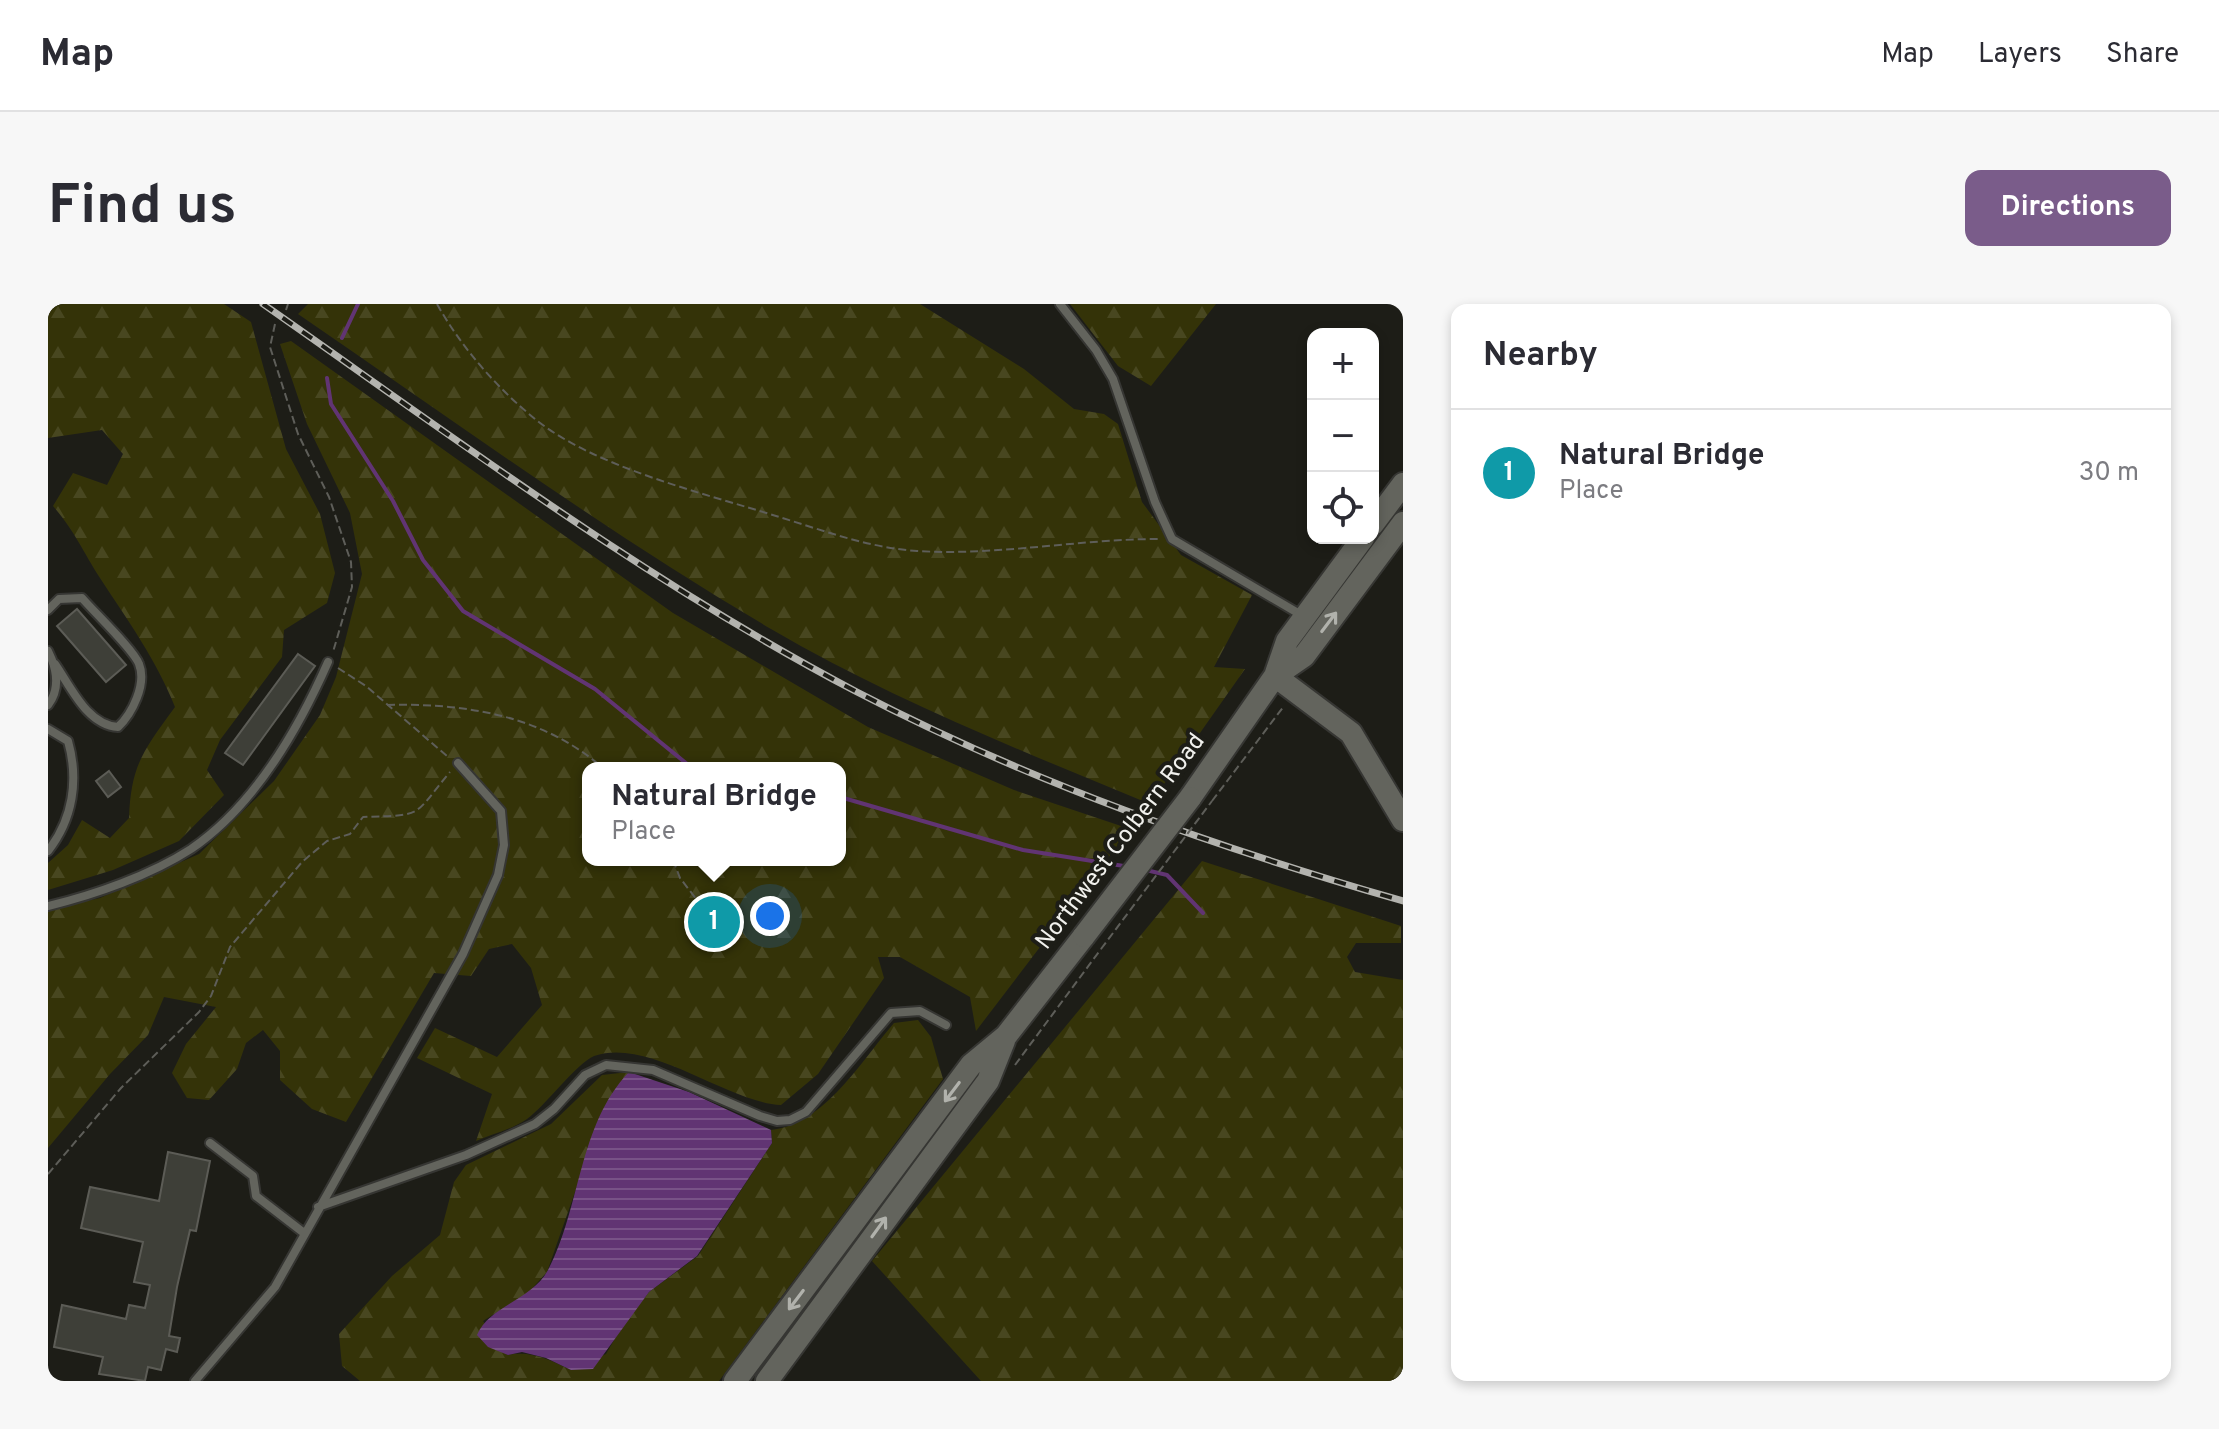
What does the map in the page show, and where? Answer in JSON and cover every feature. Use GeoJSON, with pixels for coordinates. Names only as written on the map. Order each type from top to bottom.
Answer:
{"type":"FeatureCollection","features":[{"type":"Feature","properties":{"kind":"main road"},"geometry":{"type":"LineString","coordinates":[[1379,516],[1403,484]]}},
{"type":"Feature","properties":{"kind":"main road","name":"Northwest Colbern Road"},"geometry":{"type":"LineString","coordinates":[[1275,676],[1304,656],[1403,523]]}},
{"type":"Feature","properties":{"kind":"main road","name":"Northwest Colbern Road"},"geometry":{"type":"LineString","coordinates":[[735,1381],[971,1065],[1006,1036],[1092,943],[1201,799],[1275,676],[1287,641],[1359,544]]}},
{"type":"Feature","properties":{"kind":"main road"},"geometry":{"type":"LineString","coordinates":[[1275,676],[1351,733],[1403,820]]}},
{"type":"Feature","properties":{"kind":"main road","name":"Northwest Colbern Road"},"geometry":{"type":"LineString","coordinates":[[767,1381],[988,1081],[1006,1036]]}},
{"type":"Feature","properties":{"kind":"lane"},"geometry":{"type":"LineString","coordinates":[[1060,304],[1113,379],[1155,502],[1172,539],[1305,617]]}},
{"type":"Feature","properties":{"kind":"lane"},"geometry":{"type":"LineString","coordinates":[[48,610],[59,599],[82,598],[139,664],[140,681],[128,717],[118,727],[106,726],[91,716],[48,651]]}},
{"type":"Feature","properties":{"kind":"lane"},"geometry":{"type":"LineString","coordinates":[[48,906],[138,874],[193,847],[259,783],[290,736],[328,662]]}},
{"type":"Feature","properties":{"kind":"lane"},"geometry":{"type":"LineString","coordinates":[[48,705],[54,698],[57,679],[55,664]]}},
{"type":"Feature","properties":{"kind":"lane"},"geometry":{"type":"LineString","coordinates":[[48,729],[60,733],[68,741],[74,774],[65,823],[48,851]]}},
{"type":"Feature","properties":{"kind":"lane"},"geometry":{"type":"LineString","coordinates":[[195,1381],[275,1287],[463,954],[498,875],[504,845],[501,811],[458,763]]}},
{"type":"Feature","properties":{"kind":"lane"},"geometry":{"type":"LineString","coordinates":[[318,1207],[466,1155],[535,1124],[554,1109],[585,1075],[606,1065],[653,1070],[760,1116],[777,1121],[790,1120],[806,1112],[891,1013],[920,1011],[946,1025]]}},
{"type":"Feature","properties":{"kind":"lane"},"geometry":{"type":"LineString","coordinates":[[210,1143],[253,1176],[256,1196],[262,1202],[304,1233]]}},
{"type":"Feature","properties":{"kind":"path"},"geometry":{"type":"LineString","coordinates":[[286,310],[288,304]]}},
{"type":"Feature","properties":{"kind":"path"},"geometry":{"type":"LineString","coordinates":[[437,304],[467,349],[535,419],[587,450],[731,502],[861,542],[917,551],[1172,539]]}},
{"type":"Feature","properties":{"kind":"path"},"geometry":{"type":"LineString","coordinates":[[48,1174],[121,1088],[199,1012],[211,996],[230,947],[302,862],[327,841],[350,834],[363,817],[404,816],[419,811],[458,763],[328,662],[348,606],[352,587],[351,562],[329,497],[298,434],[270,347],[275,324]]}},
{"type":"Feature","properties":{"kind":"path"},"geometry":{"type":"LineString","coordinates":[[386,705],[487,712],[525,720],[557,736],[594,762]]}},
{"type":"Feature","properties":{"kind":"path"},"geometry":{"type":"LineString","coordinates":[[1092,943],[1201,799]]}},
{"type":"Feature","properties":{"kind":"path"},"geometry":{"type":"LineString","coordinates":[[675,866],[680,878],[714,922]]}},
{"type":"Feature","properties":{"kind":"green space"},"geometry":{"type":"Polygon","coordinates":[[[48,304],[224,304],[251,322],[286,449],[320,514],[335,573],[327,603],[284,630],[282,657],[220,740],[207,770],[224,795],[179,841],[113,870],[48,890],[48,863],[68,845],[82,820],[110,838],[129,818],[136,770],[175,707],[141,641],[53,506],[73,473],[107,485],[123,454],[102,430],[48,438],[48,304]]]}},
{"type":"Feature","properties":{"kind":"green space"},"geometry":{"type":"Polygon","coordinates":[[[308,304],[920,304],[1024,369],[1074,409],[1104,414],[1118,424],[1142,502],[1181,555],[1252,595],[1214,667],[1245,669],[1150,804],[910,701],[771,629],[591,515],[298,314],[308,304]]]}},
{"type":"Feature","properties":{"kind":"green space"},"geometry":{"type":"Polygon","coordinates":[[[1070,304],[1216,304],[1151,386],[1118,366],[1070,304]]]}},
{"type":"Feature","properties":{"kind":"green space"},"geometry":{"type":"Polygon","coordinates":[[[291,341],[673,613],[868,727],[1014,790],[1130,829],[976,1031],[970,997],[900,957],[878,957],[884,978],[818,1074],[781,1105],[736,1093],[663,1062],[616,1053],[587,1060],[527,1119],[476,1141],[492,1094],[417,1058],[435,1028],[497,1057],[542,1005],[531,968],[512,944],[489,949],[471,976],[434,973],[346,1122],[312,1109],[280,1080],[280,1051],[263,1030],[246,1043],[237,1069],[209,1100],[187,1098],[172,1073],[186,1044],[216,1007],[164,997],[148,1035],[110,1074],[48,1148],[48,910],[100,898],[199,854],[274,781],[320,715],[336,677],[362,574],[350,513],[307,424],[280,344],[291,341]]]}},
{"type":"Feature","properties":{"kind":"green space"},"geometry":{"type":"Polygon","coordinates":[[[1202,861],[1401,926],[1401,943],[1356,943],[1347,957],[1355,972],[1403,980],[1403,1381],[981,1381],[872,1261],[1202,861]]]}},
{"type":"Feature","properties":{"kind":"green space"},"geometry":{"type":"Polygon","coordinates":[[[918,1020],[931,1037],[943,1079],[719,1381],[360,1381],[342,1366],[339,1334],[392,1276],[440,1235],[454,1182],[466,1165],[551,1124],[602,1075],[629,1072],[603,1112],[547,1272],[528,1293],[483,1321],[507,1355],[532,1355],[571,1370],[606,1354],[621,1328],[649,1292],[698,1256],[772,1143],[771,1130],[790,1125],[825,1104],[894,1023],[918,1020]]]}},
{"type":"Feature","properties":{"kind":"shaded area"},"geometry":{"type":"Polygon","coordinates":[[[629,1072],[689,1092],[771,1130],[772,1143],[697,1256],[649,1292],[593,1369],[571,1370],[546,1358],[522,1352],[508,1355],[488,1347],[477,1335],[483,1325],[532,1289],[548,1270],[559,1246],[599,1117],[612,1093],[629,1072]]]}},
{"type":"Feature","properties":{"kind":"building"},"geometry":{"type":"Polygon","coordinates":[[[77,609],[126,665],[106,682],[57,626],[77,609]]]}},
{"type":"Feature","properties":{"kind":"building"},"geometry":{"type":"Polygon","coordinates":[[[298,654],[315,666],[243,765],[225,753],[298,654]]]}},
{"type":"Feature","properties":{"kind":"building"},"geometry":{"type":"Polygon","coordinates":[[[109,771],[121,787],[108,797],[96,781],[109,771]]]}},
{"type":"Feature","properties":{"kind":"building"},"geometry":{"type":"Polygon","coordinates":[[[168,1152],[210,1161],[196,1231],[190,1230],[177,1287],[169,1336],[180,1338],[177,1352],[166,1349],[161,1370],[148,1367],[145,1381],[99,1374],[103,1357],[54,1347],[62,1305],[126,1319],[129,1305],[145,1308],[150,1285],[134,1282],[143,1242],[81,1228],[90,1187],[159,1201],[168,1152]]]}},
{"type":"Feature","properties":{"kind":"waterway"},"geometry":{"type":"LineString","coordinates":[[342,338],[358,304]]}},
{"type":"Feature","properties":{"kind":"waterway"},"geometry":{"type":"LineString","coordinates":[[327,378],[331,404],[393,501],[423,560],[463,611],[595,689],[685,762]]}},
{"type":"Feature","properties":{"kind":"waterway"},"geometry":{"type":"LineString","coordinates":[[846,799],[1023,850],[1130,867]]}},
{"type":"Feature","properties":{"kind":"waterway"},"geometry":{"type":"LineString","coordinates":[[1146,870],[1167,875],[1203,913]]}},
{"type":"Feature","properties":{"kind":"railway"},"geometry":{"type":"LineString","coordinates":[[263,304],[480,457],[628,556],[703,604],[857,692],[989,755],[1124,810],[1263,858],[1403,901]]}},
{"type":"Feature","properties":{"kind":"place","name":"Natural Bridge"},"geometry":{"type":"Point","coordinates":[714,922]}}]}
